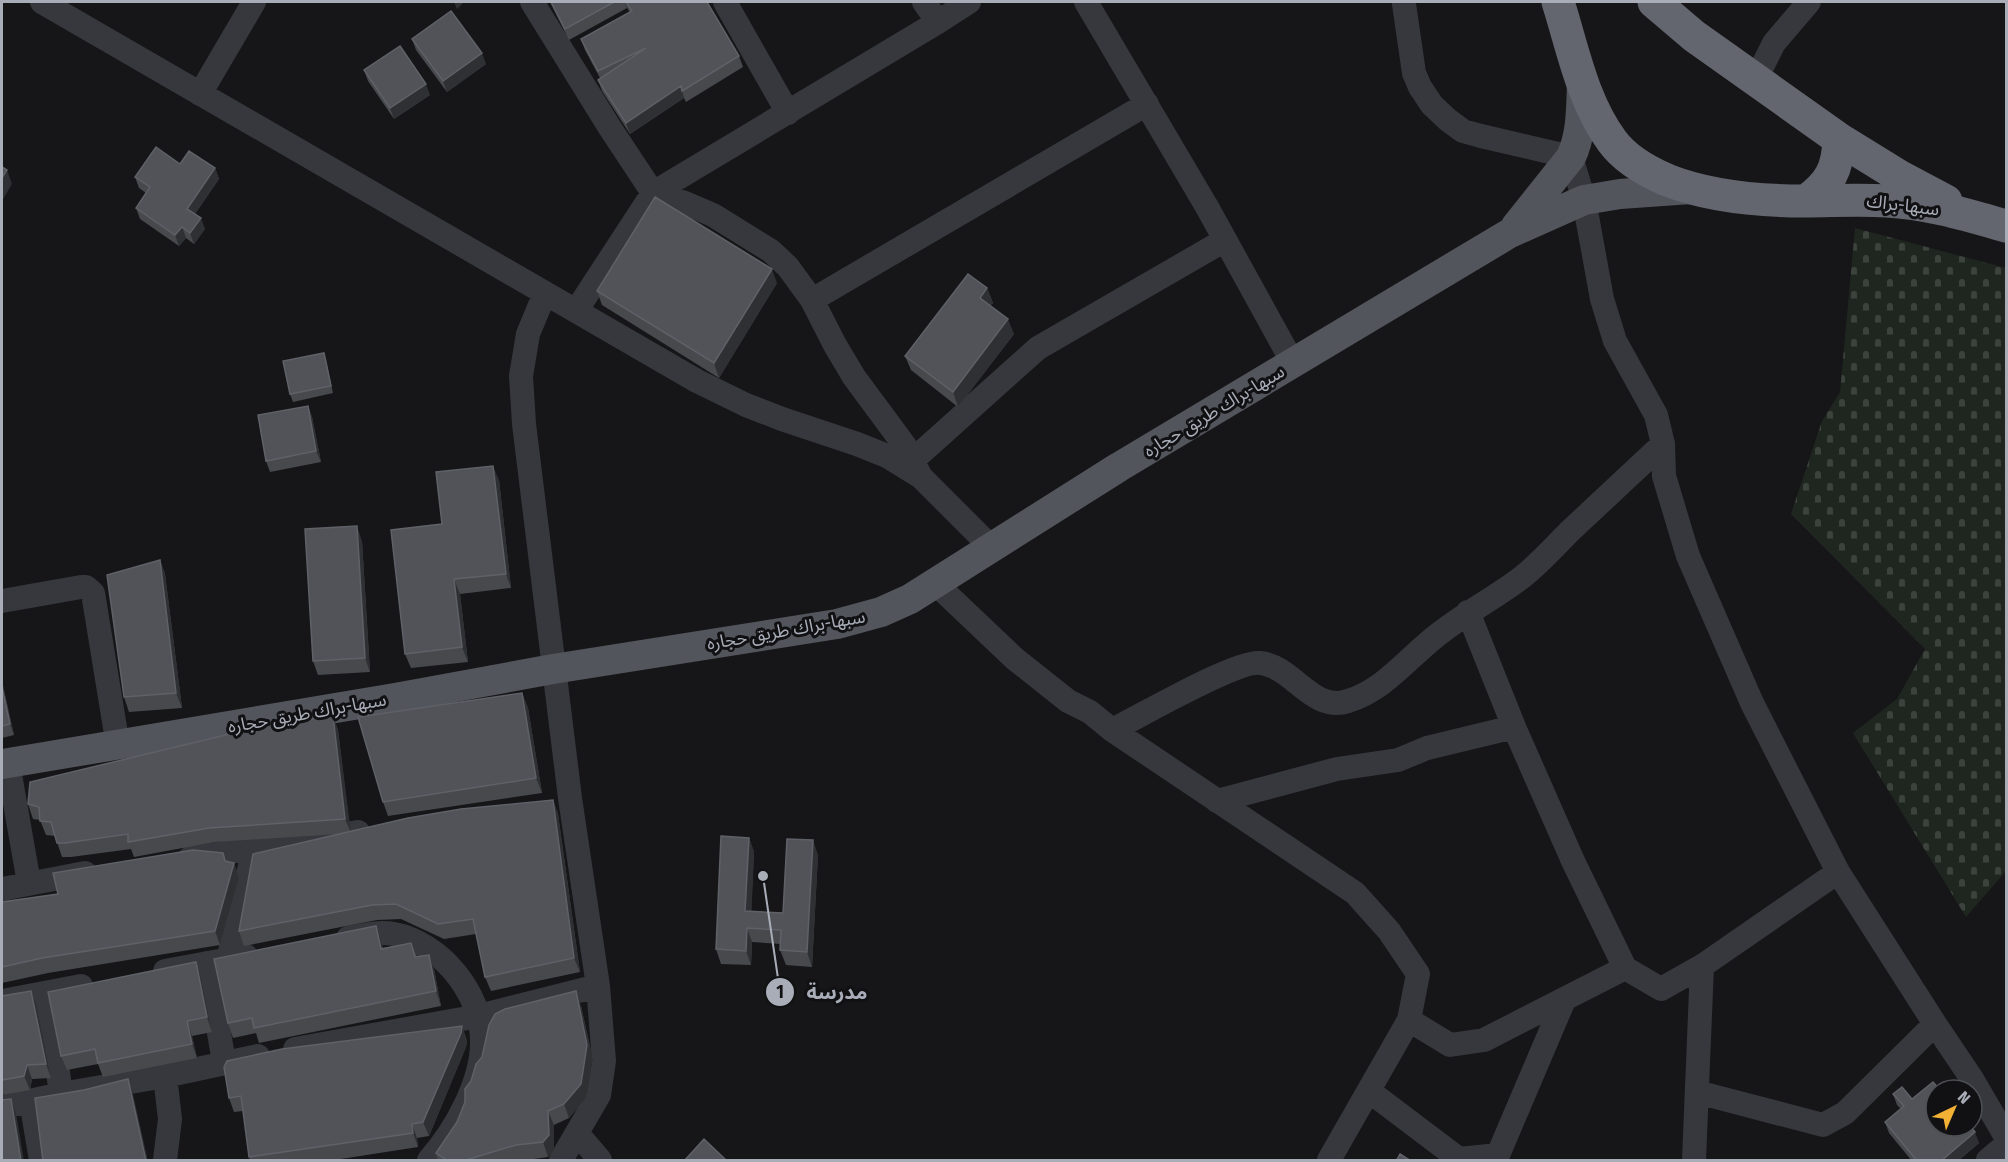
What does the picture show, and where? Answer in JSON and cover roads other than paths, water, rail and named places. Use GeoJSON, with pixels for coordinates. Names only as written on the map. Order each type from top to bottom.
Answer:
{"type":"FeatureCollection","features":[{"type":"Feature","properties":{"kind":"highway","name":"سبها-براك"},"geometry":{"type":"LineString","coordinates":[[1654,2],[1694,36],[1839,139],[1899,176],[1974,216]]}},
{"type":"Feature","properties":{"kind":"highway","name":"سبها-براك"},"geometry":{"type":"LineString","coordinates":[[1568,11],[1582,82],[1597,118],[1612,142],[1622,152],[1656,176],[1690,189],[1751,199],[1889,201],[1974,216]]}},
{"type":"Feature","properties":{"kind":"highway"},"geometry":{"type":"LineString","coordinates":[[1806,201],[1828,182],[1835,168],[1839,139]]}},
{"type":"Feature","properties":{"kind":"highway"},"geometry":{"type":"LineString","coordinates":[[1974,216],[2007,226]]}},
{"type":"Feature","properties":{"kind":"main road","name":"سبها-براك طريق حجاره"},"geometry":{"type":"LineString","coordinates":[[1510,233],[1571,157],[1577,145],[1581,118],[1582,82]]}},
{"type":"Feature","properties":{"kind":"main road","name":"سبها-براك طريق حجاره"},"geometry":{"type":"LineString","coordinates":[[5,763],[118,746],[554,669],[837,624],[881,612],[910,600],[991,547],[1510,233],[1584,200],[1620,194],[1690,189]]}},
{"type":"Feature","properties":{"kind":"street"},"geometry":{"type":"LineString","coordinates":[[42,2],[697,381],[782,419],[871,449],[917,468]]}},
{"type":"Feature","properties":{"kind":"street"},"geometry":{"type":"LineString","coordinates":[[200,94],[254,2]]}},
{"type":"Feature","properties":{"kind":"street"},"geometry":{"type":"LineString","coordinates":[[532,2],[653,193],[712,214],[771,251],[788,267],[812,300],[854,376],[892,427],[917,468],[991,547]]}},
{"type":"Feature","properties":{"kind":"street"},"geometry":{"type":"LineString","coordinates":[[725,2],[788,113]]}},
{"type":"Feature","properties":{"kind":"street"},"geometry":{"type":"LineString","coordinates":[[924,2],[938,22]]}},
{"type":"Feature","properties":{"kind":"street"},"geometry":{"type":"LineString","coordinates":[[576,311],[653,193],[969,2]]}},
{"type":"Feature","properties":{"kind":"street"},"geometry":{"type":"LineString","coordinates":[[1086,2],[1225,240],[1293,363]]}},
{"type":"Feature","properties":{"kind":"street"},"geometry":{"type":"LineString","coordinates":[[1755,81],[1774,43],[1809,2]]}},
{"type":"Feature","properties":{"kind":"street"},"geometry":{"type":"LineString","coordinates":[[1404,4],[1414,73],[1432,105],[1448,120],[1464,131],[1571,157],[1584,200],[1602,299],[1615,341],[1656,416],[1663,444],[1664,476],[1688,556],[1752,703],[1838,872],[2007,1137]]}},
{"type":"Feature","properties":{"kind":"street"},"geometry":{"type":"LineString","coordinates":[[812,300],[1147,104]]}},
{"type":"Feature","properties":{"kind":"street"},"geometry":{"type":"LineString","coordinates":[[917,468],[1038,348],[1225,240]]}},
{"type":"Feature","properties":{"kind":"street"},"geometry":{"type":"LineString","coordinates":[[545,293],[528,334],[521,376],[524,424],[554,669],[559,800],[598,986],[604,1061],[599,1095],[561,1161]]}},
{"type":"Feature","properties":{"kind":"street"},"geometry":{"type":"LineString","coordinates":[[1112,730],[1207,681],[1246,664],[1260,663],[1278,669],[1320,700],[1332,703],[1347,702],[1374,688],[1397,672],[1434,637],[1519,579],[1537,564],[1663,444]]}},
{"type":"Feature","properties":{"kind":"street"},"geometry":{"type":"LineString","coordinates":[[936,584],[1015,659],[1068,701],[1089,712],[1216,801],[1355,893],[1389,931],[1418,974],[1409,1020],[1329,1161]]}},
{"type":"Feature","properties":{"kind":"street"},"geometry":{"type":"LineString","coordinates":[[2,601],[81,587],[86,587],[93,593],[118,746]]}},
{"type":"Feature","properties":{"kind":"street"},"geometry":{"type":"LineString","coordinates":[[1468,612],[1514,727],[1573,861],[1625,968],[1661,988],[1702,966],[1838,872]]}},
{"type":"Feature","properties":{"kind":"street"},"geometry":{"type":"LineString","coordinates":[[1216,801],[1337,769],[1398,760],[1427,748],[1514,727]]}},
{"type":"Feature","properties":{"kind":"street"},"geometry":{"type":"LineString","coordinates":[[5,763],[29,883]]}},
{"type":"Feature","properties":{"kind":"street"},"geometry":{"type":"LineString","coordinates":[[163,861],[385,828]]}},
{"type":"Feature","properties":{"kind":"street"},"geometry":{"type":"LineString","coordinates":[[224,1062],[218,961],[254,849]]}},
{"type":"Feature","properties":{"kind":"street"},"geometry":{"type":"LineString","coordinates":[[2,889],[108,870]]}},
{"type":"Feature","properties":{"kind":"street"},"geometry":{"type":"LineString","coordinates":[[330,941],[386,933],[409,938],[425,946],[442,958],[454,972],[479,1016],[482,1041],[475,1080],[453,1127],[429,1161]]}},
{"type":"Feature","properties":{"kind":"street"},"geometry":{"type":"LineString","coordinates":[[138,976],[273,951]]}},
{"type":"Feature","properties":{"kind":"street"},"geometry":{"type":"LineString","coordinates":[[1694,1161],[1702,966]]}},
{"type":"Feature","properties":{"kind":"street"},"geometry":{"type":"LineString","coordinates":[[1409,1020],[1450,1045],[1484,1040],[1625,968]]}},
{"type":"Feature","properties":{"kind":"street"},"geometry":{"type":"LineString","coordinates":[[2,1000],[104,982]]}},
{"type":"Feature","properties":{"kind":"street"},"geometry":{"type":"LineString","coordinates":[[2,1107],[165,1076],[224,1062],[479,1016],[598,986]]}},
{"type":"Feature","properties":{"kind":"street"},"geometry":{"type":"LineString","coordinates":[[47,993],[61,1094]]}},
{"type":"Feature","properties":{"kind":"street"},"geometry":{"type":"LineString","coordinates":[[1369,1091],[1459,1159],[1498,1155],[1564,1000]]}},
{"type":"Feature","properties":{"kind":"street"},"geometry":{"type":"LineString","coordinates":[[1697,1092],[1823,1125],[1845,1113],[1935,1024]]}},
{"type":"Feature","properties":{"kind":"street"},"geometry":{"type":"LineString","coordinates":[[165,1076],[170,1119],[165,1161]]}},
{"type":"Feature","properties":{"kind":"street"},"geometry":{"type":"LineString","coordinates":[[31,1101],[40,1161]]}},
{"type":"Feature","properties":{"kind":"street"},"geometry":{"type":"LineString","coordinates":[[577,1133],[600,1161]]}},
{"type":"Feature","properties":{"kind":"street"},"geometry":{"type":"LineString","coordinates":[[1988,1161],[2007,1144]]}},
{"type":"Feature","properties":{"kind":"place","name":"مدرسة"},"geometry":{"type":"Point","coordinates":[763,876]}}]}
